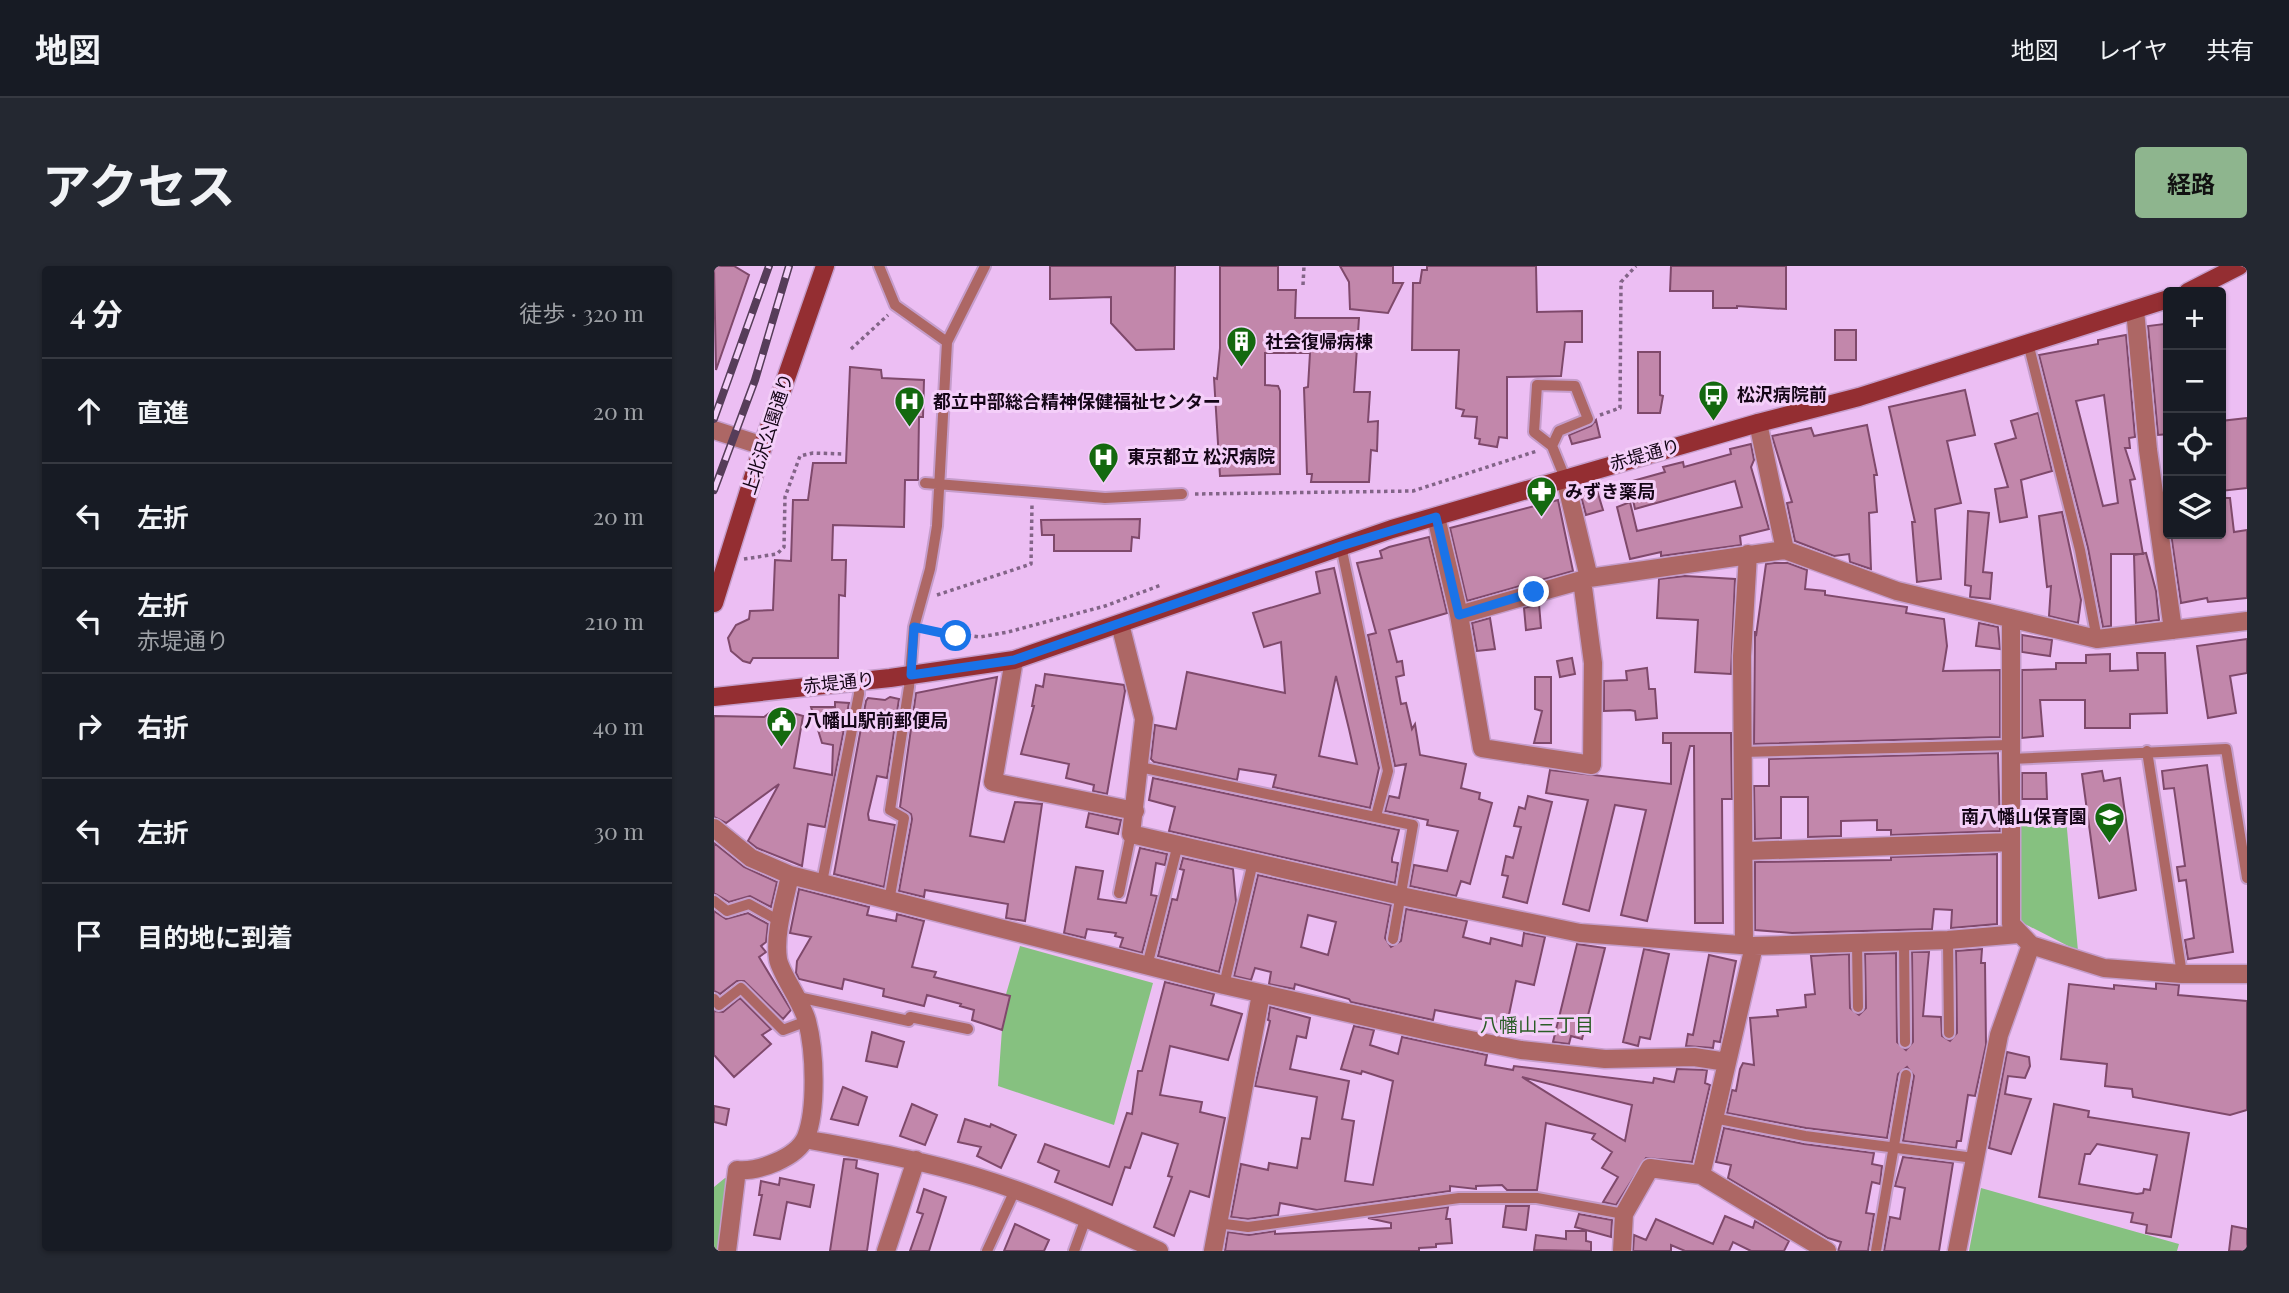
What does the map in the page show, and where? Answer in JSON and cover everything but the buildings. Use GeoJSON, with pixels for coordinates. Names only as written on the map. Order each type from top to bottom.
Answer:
{"type":"FeatureCollection","features":[{"type":"Feature","properties":{"kind":"street","name":"上北沢公園通り"},"geometry":{"type":"LineString","coordinates":[[714,603],[763,446],[825,266]]}},
{"type":"Feature","properties":{"kind":"street"},"geometry":{"type":"LineString","coordinates":[[2198,287],[2239,266]]}},
{"type":"Feature","properties":{"kind":"street","name":"赤堤通り"},"geometry":{"type":"LineString","coordinates":[[714,697],[858,682],[1014,660],[1341,546],[1565,478],[1859,397],[2163,301]]}},
{"type":"Feature","properties":{"kind":"street"},"geometry":{"type":"LineString","coordinates":[[2135,310],[2148,450],[2173,629]]}},
{"type":"Feature","properties":{"kind":"street"},"geometry":{"type":"LineString","coordinates":[[1758,423],[1785,550]]}},
{"type":"Feature","properties":{"kind":"street"},"geometry":{"type":"LineString","coordinates":[[714,430],[763,446]]}},
{"type":"Feature","properties":{"kind":"street"},"geometry":{"type":"LineString","coordinates":[[1436,517],[1459,615],[1482,748],[1592,765],[1593,663],[1586,579],[1565,478]]}},
{"type":"Feature","properties":{"kind":"street"},"geometry":{"type":"LineString","coordinates":[[1459,615],[1586,579],[1785,550],[1897,591],[2097,639],[2247,621]]}},
{"type":"Feature","properties":{"kind":"street"},"geometry":{"type":"LineString","coordinates":[[1701,1175],[1727,1062],[1749,945],[1742,752],[1742,656],[1748,554]]}},
{"type":"Feature","properties":{"kind":"street"},"geometry":{"type":"LineString","coordinates":[[2011,618],[2011,924],[2025,940]]}},
{"type":"Feature","properties":{"kind":"street"},"geometry":{"type":"LineString","coordinates":[[1120,624],[1144,719],[1131,834],[1401,896],[1580,933],[1749,945],[2025,940],[2104,968],[2182,974],[2247,974]]}},
{"type":"Feature","properties":{"kind":"street"},"geometry":{"type":"LineString","coordinates":[[1014,660],[993,782],[1135,811]]}},
{"type":"Feature","properties":{"kind":"street"},"geometry":{"type":"LineString","coordinates":[[714,828],[751,858],[790,874],[1261,994],[1521,1050],[1605,1059],[1694,1056],[1727,1062]]}},
{"type":"Feature","properties":{"kind":"street"},"geometry":{"type":"LineString","coordinates":[[1745,851],[2011,842]]}},
{"type":"Feature","properties":{"kind":"street"},"geometry":{"type":"LineString","coordinates":[[727,1251],[737,1170],[751,1171],[781,1160],[805,1139],[811,1111],[813,1052],[807,1021],[799,997],[778,960],[781,922],[790,874]]}},
{"type":"Feature","properties":{"kind":"street"},"geometry":{"type":"LineString","coordinates":[[1957,1251],[1998,1035],[2025,940]]}},
{"type":"Feature","properties":{"kind":"street"},"geometry":{"type":"LineString","coordinates":[[1213,1251],[1261,994]]}},
{"type":"Feature","properties":{"kind":"street"},"geometry":{"type":"LineString","coordinates":[[805,1139],[916,1160],[1015,1189],[1155,1250]]}},
{"type":"Feature","properties":{"kind":"street"},"geometry":{"type":"LineString","coordinates":[[886,1251],[916,1160]]}},
{"type":"Feature","properties":{"kind":"street"},"geometry":{"type":"LineString","coordinates":[[1622,1251],[1624,1214],[1650,1168],[1701,1175],[1827,1251]]}},
{"type":"Feature","properties":{"kind":"lane"},"geometry":{"type":"LineString","coordinates":[[879,266],[895,305],[947,342]]}},
{"type":"Feature","properties":{"kind":"lane"},"geometry":{"type":"LineString","coordinates":[[890,901],[904,818],[890,810],[911,675],[914,627],[930,569],[940,483],[947,342],[985,266]]}},
{"type":"Feature","properties":{"kind":"lane"},"geometry":{"type":"LineString","coordinates":[[2028,343],[2080,550],[2097,639]]}},
{"type":"Feature","properties":{"kind":"lane"},"geometry":{"type":"LineString","coordinates":[[1552,446],[1559,430],[1588,419],[1575,386],[1537,385],[1535,432],[1552,446],[1565,478]]}},
{"type":"Feature","properties":{"kind":"lane"},"geometry":{"type":"LineString","coordinates":[[925,483],[1105,498],[1182,494]]}},
{"type":"Feature","properties":{"kind":"lane"},"geometry":{"type":"LineString","coordinates":[[1341,546],[1388,771],[1376,816]]}},
{"type":"Feature","properties":{"kind":"lane"},"geometry":{"type":"LineString","coordinates":[[822,882],[859,694],[858,682]]}},
{"type":"Feature","properties":{"kind":"lane"},"geometry":{"type":"LineString","coordinates":[[1742,752],[2225,749],[2247,878]]}},
{"type":"Feature","properties":{"kind":"lane"},"geometry":{"type":"LineString","coordinates":[[2147,751],[2182,974]]}},
{"type":"Feature","properties":{"kind":"lane"},"geometry":{"type":"LineString","coordinates":[[1140,766],[1413,825],[1393,939]]}},
{"type":"Feature","properties":{"kind":"lane"},"geometry":{"type":"LineString","coordinates":[[1119,893],[1131,834]]}},
{"type":"Feature","properties":{"kind":"lane"},"geometry":{"type":"LineString","coordinates":[[1147,966],[1178,844]]}},
{"type":"Feature","properties":{"kind":"lane"},"geometry":{"type":"LineString","coordinates":[[1224,985],[1253,862]]}},
{"type":"Feature","properties":{"kind":"lane"},"geometry":{"type":"LineString","coordinates":[[714,901],[727,911],[749,904],[781,922]]}},
{"type":"Feature","properties":{"kind":"lane"},"geometry":{"type":"LineString","coordinates":[[1948,940],[1950,1033]]}},
{"type":"Feature","properties":{"kind":"lane"},"geometry":{"type":"LineString","coordinates":[[1904,941],[1905,1042]]}},
{"type":"Feature","properties":{"kind":"lane"},"geometry":{"type":"LineString","coordinates":[[1857,943],[1858,1007]]}},
{"type":"Feature","properties":{"kind":"lane"},"geometry":{"type":"LineString","coordinates":[[714,999],[719,1005],[741,988],[783,1030],[807,1021]]}},
{"type":"Feature","properties":{"kind":"lane"},"geometry":{"type":"LineString","coordinates":[[799,997],[909,1021],[910,1017],[968,1029]]}},
{"type":"Feature","properties":{"kind":"lane"},"geometry":{"type":"LineString","coordinates":[[1876,1251],[1906,1075]]}},
{"type":"Feature","properties":{"kind":"lane"},"geometry":{"type":"LineString","coordinates":[[1714,1118],[1894,1149],[1975,1158]]}},
{"type":"Feature","properties":{"kind":"lane"},"geometry":{"type":"LineString","coordinates":[[987,1251],[1015,1189]]}},
{"type":"Feature","properties":{"kind":"lane"},"geometry":{"type":"LineString","coordinates":[[1218,1223],[1248,1227],[1459,1198],[1537,1198],[1624,1214]]}},
{"type":"Feature","properties":{"kind":"lane"},"geometry":{"type":"LineString","coordinates":[[1074,1251],[1086,1218]]}},
{"type":"Feature","properties":{"kind":"path"},"geometry":{"type":"LineString","coordinates":[[1303,285],[1304,266]]}},
{"type":"Feature","properties":{"kind":"path"},"geometry":{"type":"LineString","coordinates":[[1588,419],[1620,408],[1621,282],[1636,266]]}},
{"type":"Feature","properties":{"kind":"path"},"geometry":{"type":"LineString","coordinates":[[851,349],[883,321],[895,305]]}},
{"type":"Feature","properties":{"kind":"path"},"geometry":{"type":"LineString","coordinates":[[1182,494],[1413,491],[1552,446]]}},
{"type":"Feature","properties":{"kind":"path"},"geometry":{"type":"LineString","coordinates":[[740,560],[776,554],[784,547],[785,497],[800,456],[813,453],[842,454]]}},
{"type":"Feature","properties":{"kind":"path"},"geometry":{"type":"LineString","coordinates":[[921,600],[1031,564],[1032,493]]}},
{"type":"Feature","properties":{"kind":"path"},"geometry":{"type":"LineString","coordinates":[[914,627],[956,636],[980,637],[1105,606],[1161,586]]}},
{"type":"Feature","properties":{"kind":"green space"},"geometry":{"type":"Polygon","coordinates":[[[2066,818],[2078,951],[2017,920],[2015,819],[2066,818]]]}},
{"type":"Feature","properties":{"kind":"green space"},"geometry":{"type":"Polygon","coordinates":[[[1020,946],[1153,983],[1114,1125],[998,1086],[1004,1001],[1020,946]]]}},
{"type":"Feature","properties":{"kind":"green space"},"geometry":{"type":"Polygon","coordinates":[[[725,1178],[736,1179],[727,1251],[714,1251],[714,1187],[725,1178]]]}},
{"type":"Feature","properties":{"kind":"green space"},"geometry":{"type":"Polygon","coordinates":[[[1981,1188],[2179,1244],[2177,1251],[1969,1251],[1981,1188]]]}},
{"type":"Feature","properties":{"kind":"railway"},"geometry":{"type":"LineString","coordinates":[[714,419],[769,266]]}},
{"type":"Feature","properties":{"kind":"railway"},"geometry":{"type":"LineString","coordinates":[[714,490],[755,380],[789,266]]}},
{"type":"Feature","properties":{"kind":"place","name":"社会復帰病棟"},"geometry":{"type":"Point","coordinates":[1242,369]}},
{"type":"Feature","properties":{"kind":"place","name":"松沢病院前"},"geometry":{"type":"Point","coordinates":[1714,422]}},
{"type":"Feature","properties":{"kind":"place","name":"都立中部総合精神保健福祉センター"},"geometry":{"type":"Point","coordinates":[910,429]}},
{"type":"Feature","properties":{"kind":"place","name":"東京都立 松沢病院"},"geometry":{"type":"Point","coordinates":[1104,484]}},
{"type":"Feature","properties":{"kind":"place","name":"みずき薬局"},"geometry":{"type":"Point","coordinates":[1542,519]}},
{"type":"Feature","properties":{"kind":"place","name":"八幡山駅前郵便局"},"geometry":{"type":"Point","coordinates":[781,748]}},
{"type":"Feature","properties":{"kind":"place","name":"南八幡山保育園"},"geometry":{"type":"Point","coordinates":[2110,844]}},
{"type":"Feature","properties":{"kind":"district","name":"八幡山三丁目"},"geometry":{"type":"Point","coordinates":[1537,1025]}},
{"type":"Feature","properties":{"kind":"route"},"geometry":{"type":"LineString","coordinates":[[956,636],[914,627],[909,664],[911,675],[1014,660],[1341,546],[1436,517],[1459,615],[1534,592]]}}]}
